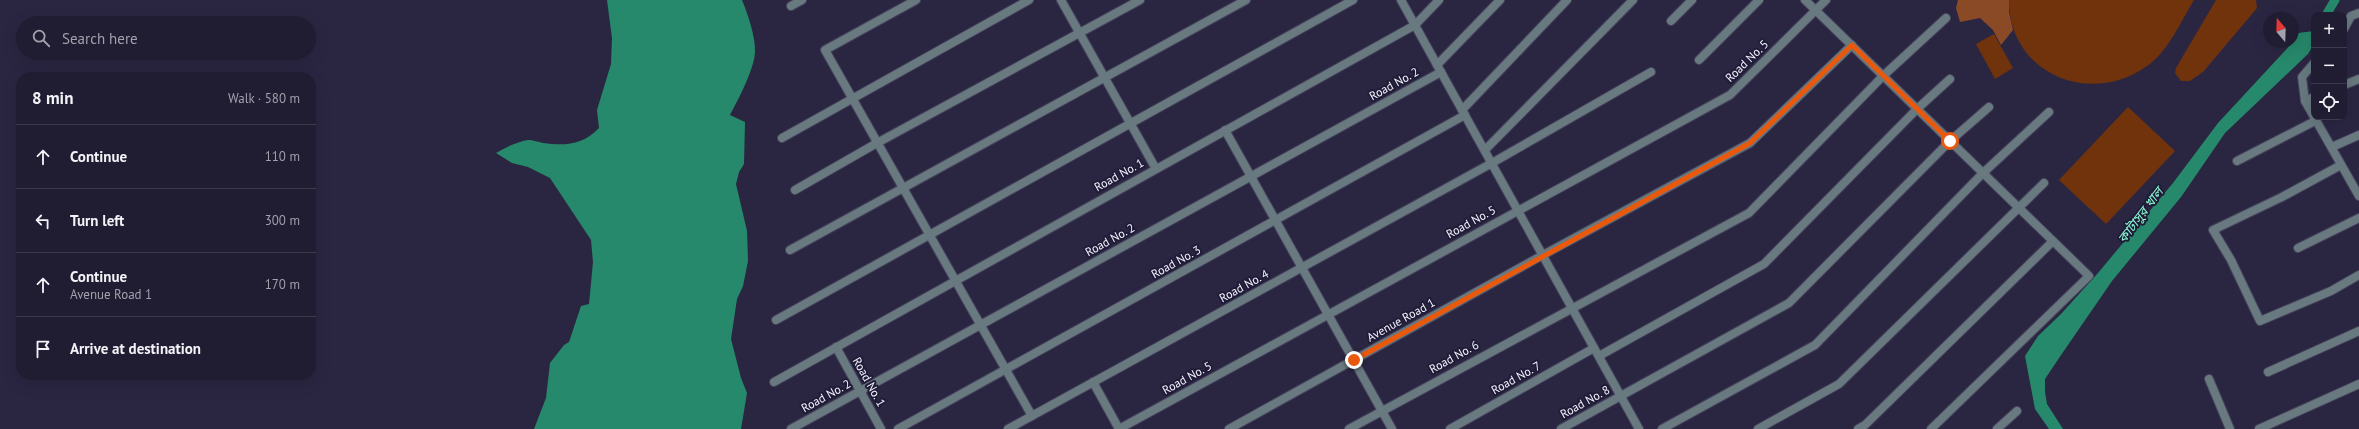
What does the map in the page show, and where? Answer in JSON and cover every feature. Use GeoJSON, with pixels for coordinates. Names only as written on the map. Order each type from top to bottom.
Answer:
{"type":"FeatureCollection","features":[{"type":"Feature","properties":{"kind":"street"},"geometry":{"type":"LineString","coordinates":[[791,6],[802,0]]}},
{"type":"Feature","properties":{"kind":"street"},"geometry":{"type":"LineString","coordinates":[[916,0],[825,50],[1032,416]]}},
{"type":"Feature","properties":{"kind":"street"},"geometry":{"type":"LineString","coordinates":[[782,138],[1029,0]]}},
{"type":"Feature","properties":{"kind":"street"},"geometry":{"type":"LineString","coordinates":[[1061,0],[1156,169]]}},
{"type":"Feature","properties":{"kind":"street"},"geometry":{"type":"LineString","coordinates":[[795,190],[1140,0]]}},
{"type":"Feature","properties":{"kind":"street"},"geometry":{"type":"LineString","coordinates":[[790,250],[1246,0]]}},
{"type":"Feature","properties":{"kind":"street"},"geometry":{"type":"LineString","coordinates":[[776,320],[1130,122],[1353,0]]}},
{"type":"Feature","properties":{"kind":"street"},"geometry":{"type":"LineString","coordinates":[[1401,0],[1639,429]]}},
{"type":"Feature","properties":{"kind":"street","name":"Road No. 1"},"geometry":{"type":"LineString","coordinates":[[774,382],[1415,25],[1439,0]]}},
{"type":"Feature","properties":{"kind":"street"},"geometry":{"type":"LineString","coordinates":[[1437,65],[1500,0]]}},
{"type":"Feature","properties":{"kind":"street","name":"Road No. 3"},"geometry":{"type":"LineString","coordinates":[[898,429],[1275,220],[1464,113],[1567,0]]}},
{"type":"Feature","properties":{"kind":"street"},"geometry":{"type":"LineString","coordinates":[[1484,150],[1633,0]]}},
{"type":"Feature","properties":{"kind":"street"},"geometry":{"type":"LineString","coordinates":[[1671,21],[1692,0]]}},
{"type":"Feature","properties":{"kind":"street"},"geometry":{"type":"LineString","coordinates":[[1699,60],[1759,0]]}},
{"type":"Feature","properties":{"kind":"street"},"geometry":{"type":"LineString","coordinates":[[1805,0],[2089,276],[1932,429]]}},
{"type":"Feature","properties":{"kind":"street","name":"Road No. 5"},"geometry":{"type":"LineString","coordinates":[[1119,429],[1730,94],[1826,0]]}},
{"type":"Feature","properties":{"kind":"street"},"geometry":{"type":"LineString","coordinates":[[2347,24],[2352,16],[2359,13]]}},
{"type":"Feature","properties":{"kind":"street","name":"Road No. 6"},"geometry":{"type":"LineString","coordinates":[[1349,429],[1748,213],[1883,76],[1946,18]]}},
{"type":"Feature","properties":{"kind":"street","name":"Avenue Road 1"},"geometry":{"type":"LineString","coordinates":[[1229,429],[1543,255],[1750,143],[1852,45]]}},
{"type":"Feature","properties":{"kind":"street"},"geometry":{"type":"LineString","coordinates":[[2311,67],[2302,77],[2305,101],[2311,112]]}},
{"type":"Feature","properties":{"kind":"street","name":"Road No. 2"},"geometry":{"type":"LineString","coordinates":[[791,429],[1441,72]]}},
{"type":"Feature","properties":{"kind":"street","name":"Road No. 4"},"geometry":{"type":"LineString","coordinates":[[1008,429],[1492,163],[1651,72]]}},
{"type":"Feature","properties":{"kind":"street","name":"Road No. 7"},"geometry":{"type":"LineString","coordinates":[[1450,429],[1764,264],[1917,109],[1950,79]]}},
{"type":"Feature","properties":{"kind":"street"},"geometry":{"type":"LineString","coordinates":[[2346,84],[2359,79]]}},
{"type":"Feature","properties":{"kind":"street"},"geometry":{"type":"LineString","coordinates":[[2305,101],[2311,99]]}},
{"type":"Feature","properties":{"kind":"street","name":"Road No. 8"},"geometry":{"type":"LineString","coordinates":[[1561,429],[1788,303],[1950,141],[1989,107]]}},
{"type":"Feature","properties":{"kind":"street"},"geometry":{"type":"LineString","coordinates":[[1662,429],[1815,345],[1983,173],[2049,112]]}},
{"type":"Feature","properties":{"kind":"street"},"geometry":{"type":"LineString","coordinates":[[2238,161],[2315,120],[2359,195]]}},
{"type":"Feature","properties":{"kind":"street"},"geometry":{"type":"LineString","coordinates":[[1225,130],[1392,429]]}},
{"type":"Feature","properties":{"kind":"street"},"geometry":{"type":"LineString","coordinates":[[2332,147],[2359,135]]}},
{"type":"Feature","properties":{"kind":"street"},"geometry":{"type":"LineString","coordinates":[[2341,165],[2282,197],[2213,230],[2231,260],[2260,320],[2331,291],[2359,275]]}},
{"type":"Feature","properties":{"kind":"street"},"geometry":{"type":"LineString","coordinates":[[1758,429],[1839,384],[2044,183]]}},
{"type":"Feature","properties":{"kind":"street"},"geometry":{"type":"LineString","coordinates":[[2298,248],[2359,218]]}},
{"type":"Feature","properties":{"kind":"street"},"geometry":{"type":"LineString","coordinates":[[1858,429],[1865,425],[2053,241]]}},
{"type":"Feature","properties":{"kind":"street"},"geometry":{"type":"LineString","coordinates":[[2268,372],[2359,331]]}},
{"type":"Feature","properties":{"kind":"street","name":"Road No. 1"},"geometry":{"type":"LineString","coordinates":[[836,347],[881,429]]}},
{"type":"Feature","properties":{"kind":"street"},"geometry":{"type":"LineString","coordinates":[[2209,379],[2230,429]]}},
{"type":"Feature","properties":{"kind":"street"},"geometry":{"type":"LineString","coordinates":[[1093,382],[1119,429]]}},
{"type":"Feature","properties":{"kind":"street"},"geometry":{"type":"LineString","coordinates":[[2259,429],[2359,384]]}},
{"type":"Feature","properties":{"kind":"street"},"geometry":{"type":"LineString","coordinates":[[1997,429],[2017,410]]}},
{"type":"Feature","properties":{"kind":"shaded area"},"geometry":{"type":"Polygon","coordinates":[[[607,0],[742,0],[749,19],[754,38],[754,58],[746,84],[730,115],[745,122],[744,164],[739,172],[736,184],[747,231],[748,261],[743,286],[737,299],[731,339],[741,378],[747,393],[741,429],[534,429],[546,398],[550,363],[564,345],[569,342],[581,306],[589,304],[593,262],[591,240],[550,178],[528,167],[512,163],[496,153],[512,145],[528,140],[551,144],[573,143],[587,138],[599,128],[597,110],[611,64],[612,38],[607,0]]]}},
{"type":"Feature","properties":{"kind":"shaded area"},"geometry":{"type":"Polygon","coordinates":[[[1958,0],[2009,0],[2009,12],[2013,30],[2001,45],[1993,30],[1980,18],[1960,22],[1956,8],[1958,0]]]}},
{"type":"Feature","properties":{"kind":"shaded area"},"geometry":{"type":"Polygon","coordinates":[[[2009,0],[2194,0],[2168,45],[2155,60],[2147,66],[2125,78],[2101,83],[2078,83],[2057,76],[2038,64],[2023,47],[2013,26],[2009,0]]]}},
{"type":"Feature","properties":{"kind":"shaded area"},"geometry":{"type":"Polygon","coordinates":[[[2216,0],[2256,0],[2257,8],[2203,72],[2190,81],[2181,81],[2175,73],[2176,68],[2216,0]]]}},
{"type":"Feature","properties":{"kind":"shaded area"},"geometry":{"type":"Polygon","coordinates":[[[2311,31],[2311,49],[2308,54],[2225,133],[2181,197],[2112,281],[2045,379],[2047,404],[2063,429],[2049,429],[2035,409],[2025,356],[2038,336],[2061,314],[2098,273],[2173,183],[2218,123],[2287,48],[2299,48],[2299,33],[2311,31]]]}},
{"type":"Feature","properties":{"kind":"shaded area"},"geometry":{"type":"Polygon","coordinates":[[[1994,34],[2013,68],[1995,79],[1976,44],[1994,34]]]}},
{"type":"Feature","properties":{"kind":"shaded area"},"geometry":{"type":"Polygon","coordinates":[[[2128,107],[2175,151],[2106,224],[2059,180],[2128,107]]]}},
{"type":"Feature","properties":{"kind":"waterway","name":"কাটাসুর খাল"},"geometry":{"type":"LineString","coordinates":[[2328,12],[2335,0]]}},
{"type":"Feature","properties":{"kind":"route"},"geometry":{"type":"LineString","coordinates":[[1354,360],[1543,255],[1750,143],[1852,45],[1950,141]]}}]}
